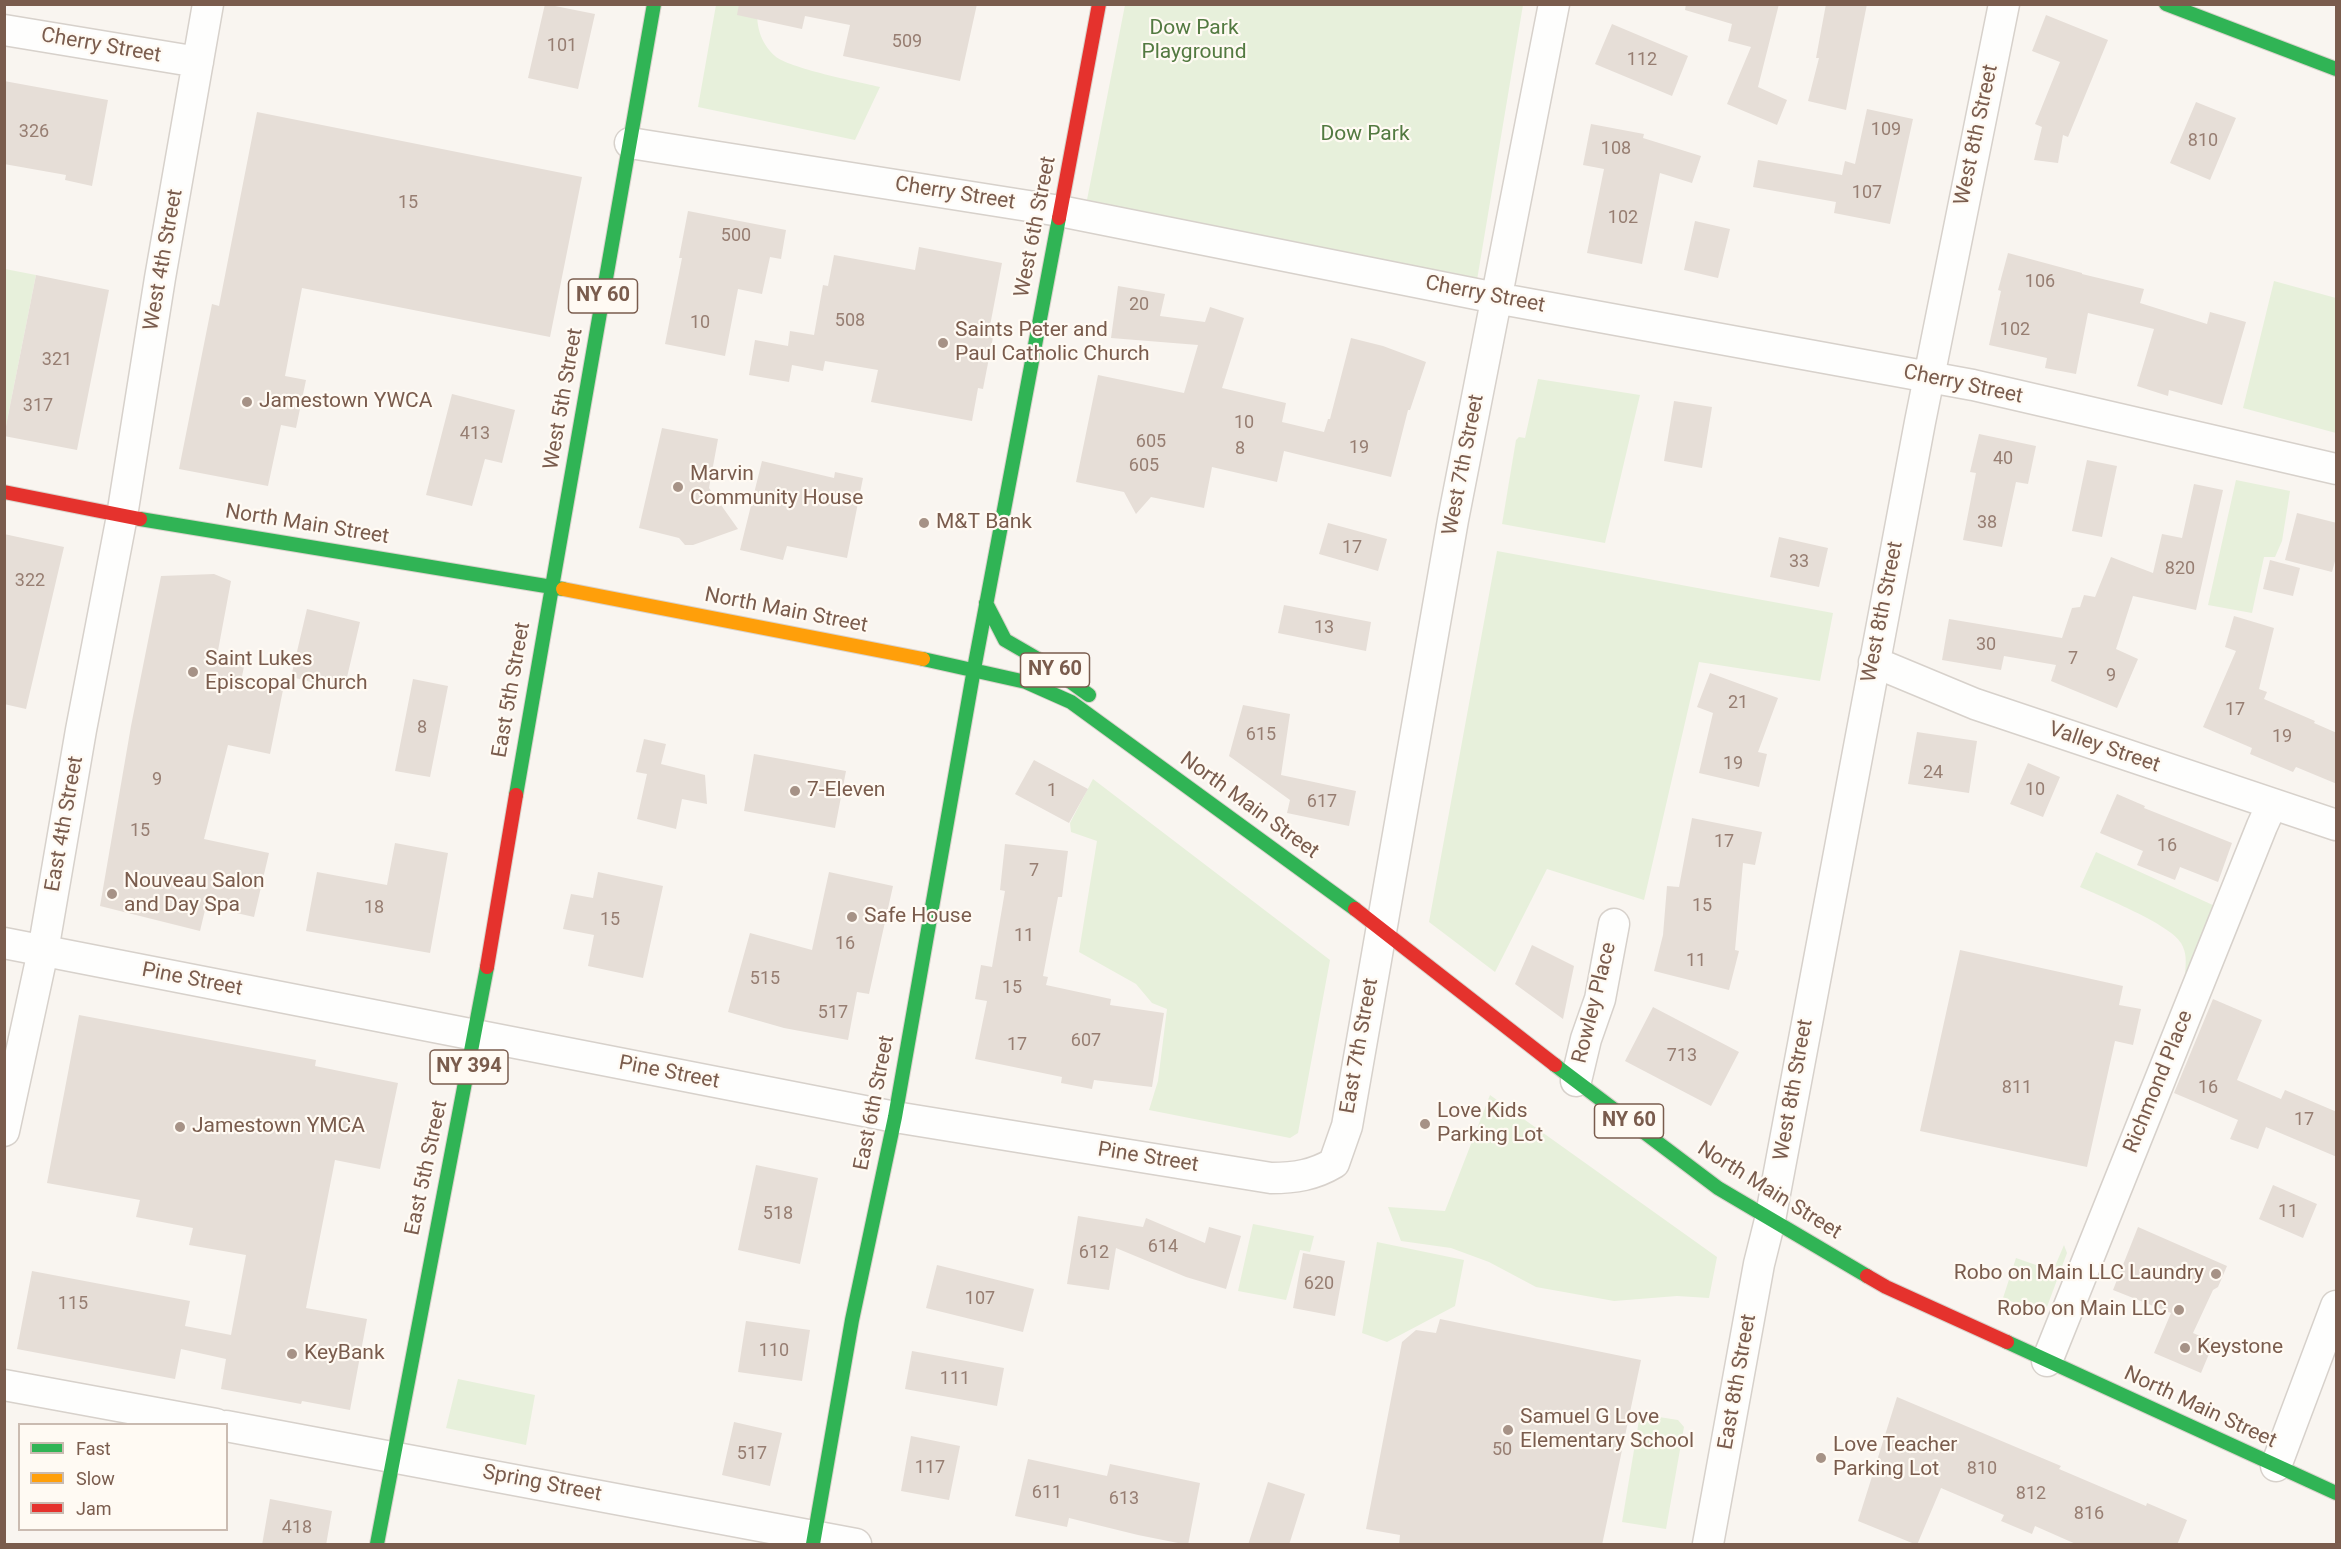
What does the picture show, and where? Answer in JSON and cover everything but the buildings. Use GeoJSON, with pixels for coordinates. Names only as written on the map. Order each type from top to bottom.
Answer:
{"type":"FeatureCollection","features":[{"type":"Feature","properties":{"kind":"main road","name":"West 5th Street"},"geometry":{"type":"LineString","coordinates":[[552,587],[654,4]]}},
{"type":"Feature","properties":{"kind":"main road","name":"West 6th Street"},"geometry":{"type":"LineString","coordinates":[[974,669],[1099,4]]}},
{"type":"Feature","properties":{"kind":"main road"},"geometry":{"type":"LineString","coordinates":[[2166,4],[2337,69]]}},
{"type":"Feature","properties":{"kind":"main road","name":"North Main Street"},"geometry":{"type":"LineString","coordinates":[[4,492],[122,516],[552,587],[1026,681],[1071,702],[1380,927],[1576,1081],[1718,1188],[1886,1287],[2337,1493]]}},
{"type":"Feature","properties":{"kind":"main road","name":"East 5th Street"},"geometry":{"type":"LineString","coordinates":[[377,1545],[432,1248],[475,1036],[552,587]]}},
{"type":"Feature","properties":{"kind":"main road","name":"NY 60"},"geometry":{"type":"LineString","coordinates":[[986,603],[1005,640],[1043,662],[1096,700]]}},
{"type":"Feature","properties":{"kind":"main road","name":"East 6th Street"},"geometry":{"type":"LineString","coordinates":[[814,1540],[852,1320],[895,1117],[974,669]]}},
{"type":"Feature","properties":{"kind":"main road"},"geometry":{"type":"LineString","coordinates":[[1117,736],[1122,719]]}},
{"type":"Feature","properties":{"kind":"street","name":"West 4th Street"},"geometry":{"type":"LineString","coordinates":[[122,516],[160,278],[208,4]]}},
{"type":"Feature","properties":{"kind":"street","name":"West 7th Street"},"geometry":{"type":"LineString","coordinates":[[1380,927],[1453,520],[1554,4]]}},
{"type":"Feature","properties":{"kind":"street","name":"West 8th Street"},"geometry":{"type":"LineString","coordinates":[[1770,1220],[1874,662],[2004,4]]}},
{"type":"Feature","properties":{"kind":"street","name":"Cherry Street"},"geometry":{"type":"LineString","coordinates":[[4,30],[198,62]]}},
{"type":"Feature","properties":{"kind":"street","name":"Cherry Street"},"geometry":{"type":"LineString","coordinates":[[630,143],[1060,211],[1497,298],[1984,388],[2337,469]]}},
{"type":"Feature","properties":{"kind":"street","name":"East 4th Street"},"geometry":{"type":"LineString","coordinates":[[4,1131],[43,951],[81,730],[122,516]]}},
{"type":"Feature","properties":{"kind":"street","name":"Valley Street"},"geometry":{"type":"LineString","coordinates":[[1874,662],[1975,704],[2337,825]]}},
{"type":"Feature","properties":{"kind":"street","name":"Richmond Place"},"geometry":{"type":"LineString","coordinates":[[2047,1361],[2272,804]]}},
{"type":"Feature","properties":{"kind":"street","name":"Rowley Place"},"geometry":{"type":"LineString","coordinates":[[1576,1081],[1586,1039],[1600,999],[1614,924]]}},
{"type":"Feature","properties":{"kind":"street","name":"East 7th Street"},"geometry":{"type":"LineString","coordinates":[[1334,1163],[1347,1126],[1380,927]]}},
{"type":"Feature","properties":{"kind":"street","name":"Pine Street"},"geometry":{"type":"LineString","coordinates":[[4,943],[895,1117],[1271,1178],[1298,1178],[1322,1170],[1334,1163]]}},
{"type":"Feature","properties":{"kind":"street","name":"East 8th Street"},"geometry":{"type":"LineString","coordinates":[[1708,1545],[1759,1264],[1770,1220]]}},
{"type":"Feature","properties":{"kind":"street"},"geometry":{"type":"LineString","coordinates":[[2276,1466],[2337,1306]]}},
{"type":"Feature","properties":{"kind":"street"},"geometry":{"type":"LineString","coordinates":[[4,1385],[205,1423]]}},
{"type":"Feature","properties":{"kind":"street","name":"Spring Street"},"geometry":{"type":"LineString","coordinates":[[228,1426],[393,1456],[814,1540],[856,1545]]}},
{"type":"Feature","properties":{"kind":"green space"},"geometry":{"type":"Polygon","coordinates":[[[716,5],[758,5],[757,19],[762,39],[770,51],[782,61],[880,87],[855,140],[698,107],[716,5]]]}},
{"type":"Feature","properties":{"kind":"green space","name":"Dow Park"},"geometry":{"type":"Polygon","coordinates":[[[1125,5],[1523,5],[1477,280],[1086,205],[1125,5]]]}},
{"type":"Feature","properties":{"kind":"green space"},"geometry":{"type":"Polygon","coordinates":[[[5,269],[36,275],[5,431],[5,269]]]}},
{"type":"Feature","properties":{"kind":"green space"},"geometry":{"type":"Polygon","coordinates":[[[2274,281],[2336,298],[2336,433],[2243,408],[2274,281]]]}},
{"type":"Feature","properties":{"kind":"green space"},"geometry":{"type":"Polygon","coordinates":[[[1538,379],[1640,395],[1605,543],[1502,524],[1516,440],[1519,437],[1525,438],[1538,379]]]}},
{"type":"Feature","properties":{"kind":"green space"},"geometry":{"type":"Polygon","coordinates":[[[2236,480],[2290,491],[2282,541],[2275,557],[2264,557],[2252,613],[2208,605],[2236,480]]]}},
{"type":"Feature","properties":{"kind":"green space"},"geometry":{"type":"Polygon","coordinates":[[[1497,551],[1833,613],[1820,681],[1699,662],[1644,900],[1547,869],[1495,972],[1429,922],[1497,551]]]}},
{"type":"Feature","properties":{"kind":"green space"},"geometry":{"type":"Polygon","coordinates":[[[1093,779],[1330,960],[1298,1133],[1290,1138],[1149,1110],[1158,1081],[1167,1009],[1152,1003],[1136,984],[1079,952],[1097,841],[1071,832],[1070,823],[1093,779]]]}},
{"type":"Feature","properties":{"kind":"green space"},"geometry":{"type":"Polygon","coordinates":[[[2096,852],[2215,906],[2185,974],[2184,950],[2174,936],[2135,912],[2080,887],[2096,852]]]}},
{"type":"Feature","properties":{"kind":"green space"},"geometry":{"type":"Polygon","coordinates":[[[1490,1095],[1717,1257],[1709,1298],[1677,1296],[1614,1301],[1536,1287],[1489,1262],[1451,1248],[1401,1241],[1388,1207],[1445,1211],[1490,1095]]]}},
{"type":"Feature","properties":{"kind":"green space"},"geometry":{"type":"Polygon","coordinates":[[[1253,1224],[1314,1236],[1310,1252],[1300,1250],[1286,1300],[1238,1291],[1253,1224]]]}},
{"type":"Feature","properties":{"kind":"green space"},"geometry":{"type":"Polygon","coordinates":[[[1377,1242],[1464,1260],[1455,1306],[1387,1342],[1362,1333],[1377,1242]]]}},
{"type":"Feature","properties":{"kind":"green space"},"geometry":{"type":"Polygon","coordinates":[[[2064,1245],[2067,1253],[2044,1315],[2003,1298],[2016,1258],[2053,1271],[2064,1245]]]}},
{"type":"Feature","properties":{"kind":"green space"},"geometry":{"type":"Polygon","coordinates":[[[458,1379],[535,1395],[526,1445],[446,1428],[458,1379]]]}},
{"type":"Feature","properties":{"kind":"green space"},"geometry":{"type":"Polygon","coordinates":[[[1640,1414],[1678,1420],[1684,1427],[1666,1529],[1622,1522],[1640,1414]]]}},
{"type":"Feature","properties":{"kind":"traffic: fast"},"geometry":{"type":"LineString","coordinates":[[563,589],[552,587],[654,4]]}},
{"type":"Feature","properties":{"kind":"traffic: fast"},"geometry":{"type":"LineString","coordinates":[[2166,4],[2336,69]]}},
{"type":"Feature","properties":{"kind":"traffic: fast"},"geometry":{"type":"LineString","coordinates":[[974,669],[1059,218]]}},
{"type":"Feature","properties":{"kind":"traffic: fast"},"geometry":{"type":"LineString","coordinates":[[140,519],[552,587]]}},
{"type":"Feature","properties":{"kind":"traffic: fast"},"geometry":{"type":"LineString","coordinates":[[516,795],[552,587]]}},
{"type":"Feature","properties":{"kind":"traffic: fast"},"geometry":{"type":"LineString","coordinates":[[986,603],[1005,640],[1043,662],[1089,695]]}},
{"type":"Feature","properties":{"kind":"traffic: fast"},"geometry":{"type":"LineString","coordinates":[[923,659],[1026,682],[1071,702],[1355,909]]}},
{"type":"Feature","properties":{"kind":"traffic: fast"},"geometry":{"type":"LineString","coordinates":[[813,1544],[852,1320],[895,1117],[974,669]]}},
{"type":"Feature","properties":{"kind":"traffic: fast"},"geometry":{"type":"LineString","coordinates":[[377,1544],[487,967]]}},
{"type":"Feature","properties":{"kind":"traffic: fast"},"geometry":{"type":"LineString","coordinates":[[1555,1065],[1718,1188],[1867,1276]]}},
{"type":"Feature","properties":{"kind":"traffic: fast"},"geometry":{"type":"LineString","coordinates":[[2007,1342],[2336,1493]]}},
{"type":"Feature","properties":{"kind":"traffic: slow"},"geometry":{"type":"LineString","coordinates":[[563,589],[923,659]]}},
{"type":"Feature","properties":{"kind":"traffic: jam"},"geometry":{"type":"LineString","coordinates":[[1059,218],[1099,4]]}},
{"type":"Feature","properties":{"kind":"traffic: jam"},"geometry":{"type":"LineString","coordinates":[[4,492],[140,519]]}},
{"type":"Feature","properties":{"kind":"traffic: jam"},"geometry":{"type":"LineString","coordinates":[[487,967],[516,795]]}},
{"type":"Feature","properties":{"kind":"traffic: jam"},"geometry":{"type":"LineString","coordinates":[[1355,909],[1555,1065]]}},
{"type":"Feature","properties":{"kind":"traffic: jam"},"geometry":{"type":"LineString","coordinates":[[1867,1276],[1886,1287],[2007,1342]]}},
{"type":"Feature","properties":{"kind":"place","name":"Saints Peter and Paul Catholic Church"},"geometry":{"type":"Point","coordinates":[943,343]}},
{"type":"Feature","properties":{"kind":"place","name":"Jamestown YWCA"},"geometry":{"type":"Point","coordinates":[247,402]}},
{"type":"Feature","properties":{"kind":"place","name":"Marvin Community House"},"geometry":{"type":"Point","coordinates":[678,487]}},
{"type":"Feature","properties":{"kind":"place","name":"M&T Bank"},"geometry":{"type":"Point","coordinates":[924,523]}},
{"type":"Feature","properties":{"kind":"place","name":"Saint Lukes Episcopal Church"},"geometry":{"type":"Point","coordinates":[193,672]}},
{"type":"Feature","properties":{"kind":"place","name":"7-Eleven"},"geometry":{"type":"Point","coordinates":[795,791]}},
{"type":"Feature","properties":{"kind":"place","name":"Nouveau Salon and Day Spa"},"geometry":{"type":"Point","coordinates":[112,894]}},
{"type":"Feature","properties":{"kind":"place","name":"Safe House"},"geometry":{"type":"Point","coordinates":[852,917]}},
{"type":"Feature","properties":{"kind":"place","name":"Love Kids Parking Lot"},"geometry":{"type":"Point","coordinates":[1425,1124]}},
{"type":"Feature","properties":{"kind":"place","name":"Jamestown YMCA"},"geometry":{"type":"Point","coordinates":[180,1127]}},
{"type":"Feature","properties":{"kind":"place","name":"Robo on Main LLC Laundry"},"geometry":{"type":"Point","coordinates":[2216,1274]}},
{"type":"Feature","properties":{"kind":"place","name":"Robo on Main LLC"},"geometry":{"type":"Point","coordinates":[2179,1310]}},
{"type":"Feature","properties":{"kind":"place","name":"Keystone"},"geometry":{"type":"Point","coordinates":[2185,1348]}},
{"type":"Feature","properties":{"kind":"place","name":"KeyBank"},"geometry":{"type":"Point","coordinates":[292,1354]}},
{"type":"Feature","properties":{"kind":"place","name":"Samuel G Love Elementary School"},"geometry":{"type":"Point","coordinates":[1508,1430]}},
{"type":"Feature","properties":{"kind":"place","name":"Love Teacher Parking Lot"},"geometry":{"type":"Point","coordinates":[1821,1458]}},
{"type":"Feature","properties":{"kind":"park label","name":"Dow Park Playground"},"geometry":{"type":"Point","coordinates":[1194,41]}}]}
